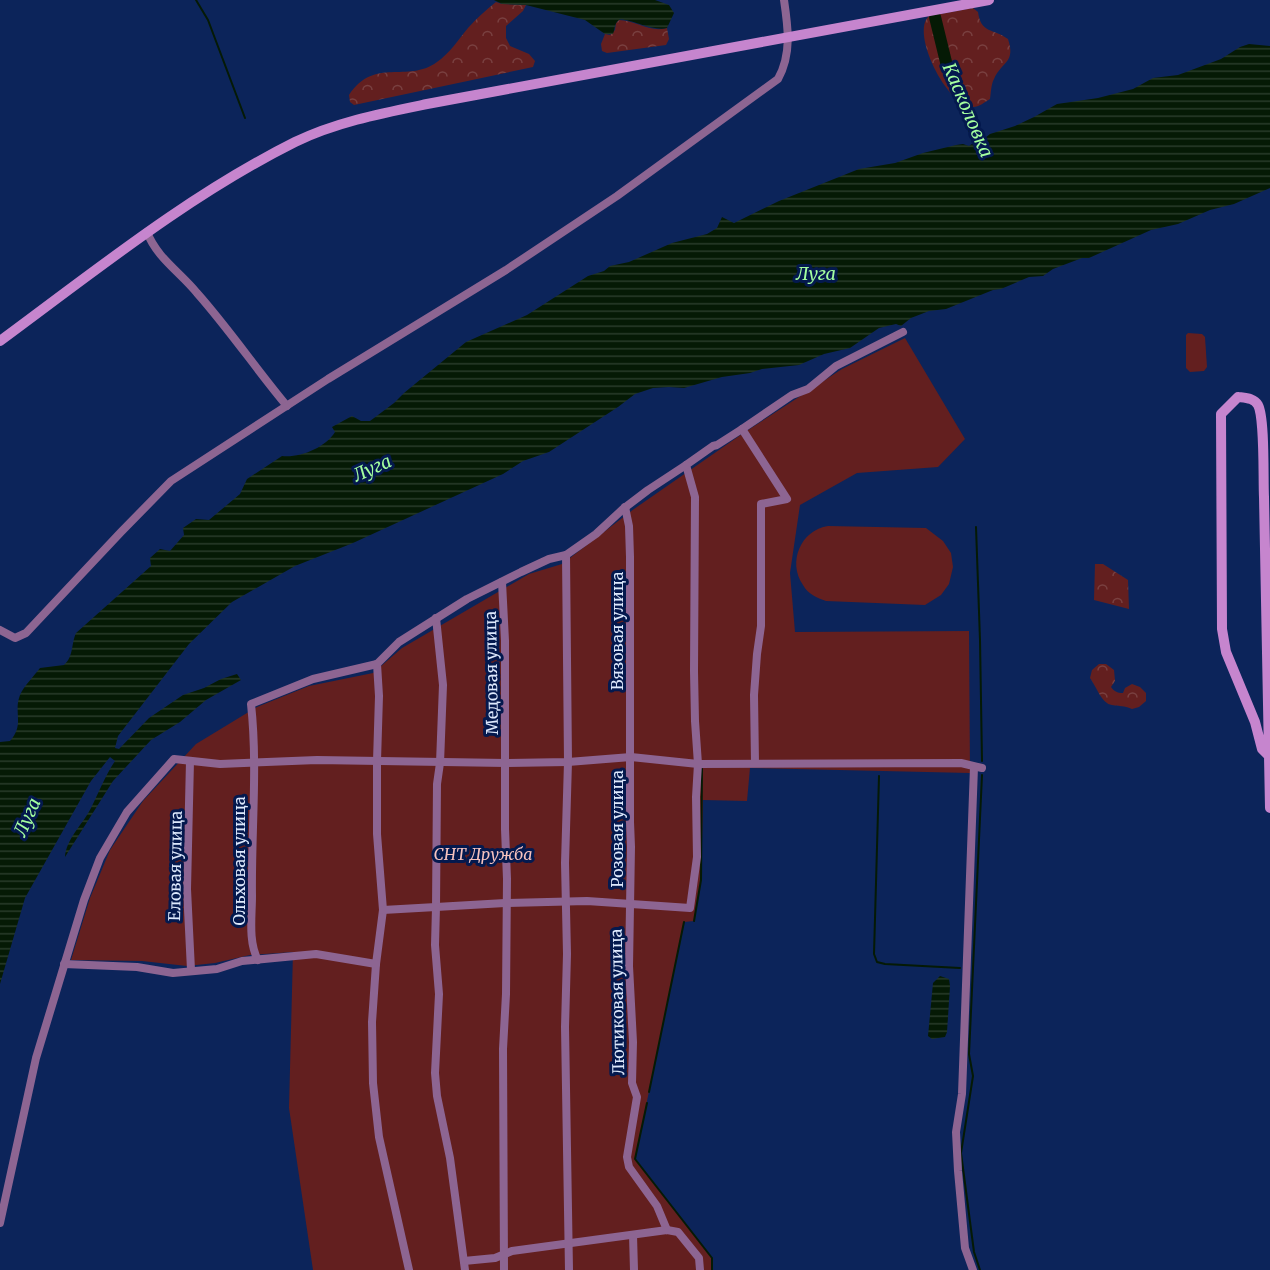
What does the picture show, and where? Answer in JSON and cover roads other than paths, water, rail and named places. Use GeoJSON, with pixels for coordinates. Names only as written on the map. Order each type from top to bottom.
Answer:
{"type":"FeatureCollection","features":[{"type":"Feature","properties":{"kind":"street"},"geometry":{"type":"LineString","coordinates":[[0,630],[15,638],[26,633],[171,481],[506,270],[617,196],[778,79],[784,68],[789,35],[784,0]]}},
{"type":"Feature","properties":{"kind":"street"},"geometry":{"type":"LineString","coordinates":[[0,341],[147,232],[210,189],[297,141],[341,125],[417,106],[789,35],[988,0]]}},
{"type":"Feature","properties":{"kind":"street"},"geometry":{"type":"LineString","coordinates":[[147,232],[152,245],[218,317],[287,406]]}},
{"type":"Feature","properties":{"kind":"street"},"geometry":{"type":"LineString","coordinates":[[410,1270],[379,1137],[375,1104],[372,1022],[383,910],[377,834],[376,762],[379,708],[377,664],[399,642],[467,599],[549,559],[566,555],[596,534],[625,507],[713,446],[792,395],[808,389],[836,366],[903,332]]}},
{"type":"Feature","properties":{"kind":"street"},"geometry":{"type":"LineString","coordinates":[[1270,756],[1262,749],[1255,722],[1226,652],[1222,629],[1221,414],[1238,397],[1253,400],[1258,405],[1261,414],[1270,756],[1270,808]]}},
{"type":"Feature","properties":{"kind":"street"},"geometry":{"type":"LineString","coordinates":[[742,429],[787,499],[761,504],[761,626],[754,695],[755,763]]}},
{"type":"Feature","properties":{"kind":"street"},"geometry":{"type":"LineString","coordinates":[[383,910],[565,901],[690,908],[697,857],[698,764],[694,671],[695,497],[686,465]]}},
{"type":"Feature","properties":{"kind":"street","name":"Вязовая улица"},"geometry":{"type":"LineString","coordinates":[[625,507],[629,526],[630,557],[631,756]]}},
{"type":"Feature","properties":{"kind":"street"},"geometry":{"type":"LineString","coordinates":[[566,555],[568,762],[565,901],[569,1270]]}},
{"type":"Feature","properties":{"kind":"street","name":"Медовая улица"},"geometry":{"type":"LineString","coordinates":[[502,582],[506,763],[506,994],[503,1049],[505,1124],[502,1220],[504,1270]]}},
{"type":"Feature","properties":{"kind":"street"},"geometry":{"type":"LineString","coordinates":[[436,618],[443,685],[437,784],[435,945],[439,994],[435,1073],[437,1096],[450,1158],[465,1270]]}},
{"type":"Feature","properties":{"kind":"street","name":"Ольховая улица"},"geometry":{"type":"LineString","coordinates":[[258,960],[253,951],[254,762],[251,704],[313,680],[377,664]]}},
{"type":"Feature","properties":{"kind":"street"},"geometry":{"type":"LineString","coordinates":[[0,1223],[36,1058],[64,964],[100,858],[127,812],[174,759],[220,764],[317,760],[506,763],[568,762],[631,756],[698,764],[961,763],[978,767],[962,1094],[956,1132],[965,1248],[973,1270]]}},
{"type":"Feature","properties":{"kind":"street","name":"Розовая улица"},"geometry":{"type":"LineString","coordinates":[[630,904],[631,756]]}},
{"type":"Feature","properties":{"kind":"street","name":"Еловая улица"},"geometry":{"type":"LineString","coordinates":[[190,762],[187,889],[191,970]]}},
{"type":"Feature","properties":{"kind":"street","name":"Лютиковая улица"},"geometry":{"type":"LineString","coordinates":[[630,904],[632,1083],[637,1097],[627,1157],[629,1167],[657,1206],[667,1230]]}},
{"type":"Feature","properties":{"kind":"street"},"geometry":{"type":"LineString","coordinates":[[64,964],[137,967],[173,973],[217,969],[242,961],[316,954],[376,964]]}},
{"type":"Feature","properties":{"kind":"street"},"geometry":{"type":"LineString","coordinates":[[464,1261],[495,1258],[512,1251],[667,1230],[678,1232],[699,1258],[700,1270]]}},
{"type":"Feature","properties":{"kind":"street"},"geometry":{"type":"LineString","coordinates":[[633,1235],[634,1270]]}},
{"type":"Feature","properties":{"kind":"water"},"geometry":{"type":"Polygon","coordinates":[[[494,0],[655,0],[669,5],[674,13],[667,28],[655,28],[619,20],[613,34],[605,34],[585,20],[526,5],[502,4],[494,0]]]}},
{"type":"Feature","properties":{"kind":"water","name":"Луга"},"geometry":{"type":"Polygon","coordinates":[[[1249,44],[1270,46],[1270,188],[1178,224],[1151,230],[1089,258],[1082,258],[1053,269],[1043,276],[1029,277],[946,309],[929,311],[911,318],[901,326],[896,324],[879,328],[850,348],[824,354],[799,365],[722,377],[684,388],[653,388],[635,394],[549,452],[523,461],[503,474],[353,543],[295,566],[232,602],[189,644],[118,736],[115,748],[119,749],[149,718],[183,695],[237,674],[241,680],[206,700],[180,722],[151,740],[113,781],[65,857],[68,844],[91,808],[115,761],[110,757],[91,781],[25,898],[0,984],[0,742],[10,741],[17,729],[20,695],[40,668],[64,665],[71,654],[76,633],[151,566],[150,558],[160,549],[170,551],[184,535],[183,528],[196,519],[209,520],[240,494],[247,479],[282,456],[304,454],[319,447],[335,432],[332,427],[352,416],[361,421],[370,421],[466,342],[527,315],[588,276],[604,271],[610,266],[629,262],[672,243],[707,234],[717,228],[722,217],[734,223],[779,201],[859,169],[895,163],[956,145],[969,146],[976,135],[985,138],[990,134],[1015,126],[1057,104],[1098,98],[1133,89],[1153,78],[1178,75],[1221,59],[1249,44]]]}},
{"type":"Feature","properties":{"kind":"water"},"geometry":{"type":"Polygon","coordinates":[[[940,976],[949,979],[950,986],[947,1032],[945,1037],[932,1039],[928,1036],[933,983],[940,976]]]}},
{"type":"Feature","properties":{"kind":"waterway"},"geometry":{"type":"LineString","coordinates":[[196,0],[208,20],[245,118]]}},
{"type":"Feature","properties":{"kind":"waterway","name":"Касколовка"},"geometry":{"type":"LineString","coordinates":[[935,17],[946,62],[982,148]]}},
{"type":"Feature","properties":{"kind":"waterway"},"geometry":{"type":"LineString","coordinates":[[976,527],[982,761]]}},
{"type":"Feature","properties":{"kind":"waterway"},"geometry":{"type":"LineString","coordinates":[[694,921],[701,880],[702,769]]}},
{"type":"Feature","properties":{"kind":"waterway"},"geometry":{"type":"LineString","coordinates":[[980,1270],[974,1252],[961,1153],[973,1076],[969,1054],[982,775]]}},
{"type":"Feature","properties":{"kind":"waterway"},"geometry":{"type":"LineString","coordinates":[[879,776],[874,954],[877,962],[960,968]]}},
{"type":"Feature","properties":{"kind":"waterway"},"geometry":{"type":"LineString","coordinates":[[649,1092],[684,922]]}},
{"type":"Feature","properties":{"kind":"waterway"},"geometry":{"type":"LineString","coordinates":[[647,1103],[635,1159],[712,1258],[712,1270]]}},
{"type":"Feature","properties":{"kind":"park label","name":"СНТ Дружба"},"geometry":{"type":"Point","coordinates":[483,854]}}]}
